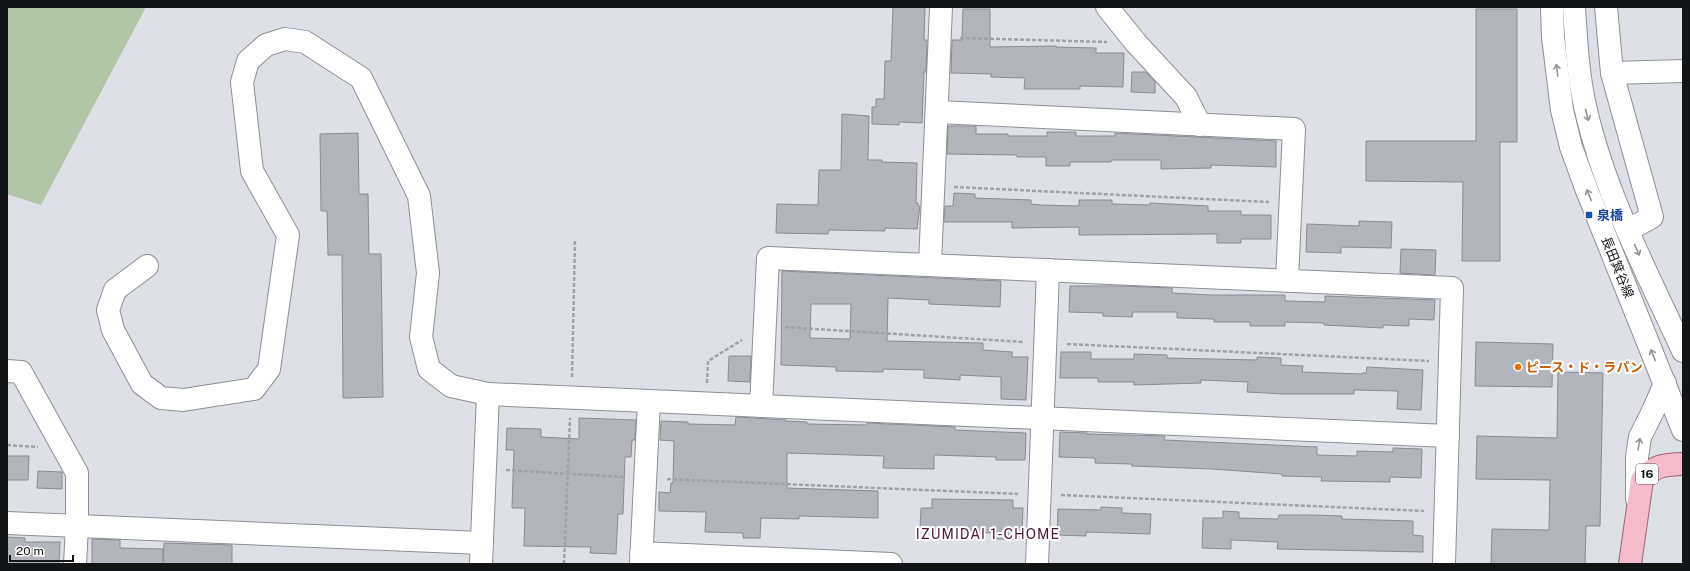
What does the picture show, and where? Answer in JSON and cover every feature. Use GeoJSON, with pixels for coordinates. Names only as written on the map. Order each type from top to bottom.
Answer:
{"type":"FeatureCollection","features":[{"type":"Feature","properties":{"kind":"main road","name":"16"},"geometry":{"type":"LineString","coordinates":[[1630,564],[1642,480],[1649,471],[1658,466],[1683,464]]}},
{"type":"Feature","properties":{"kind":"street"},"geometry":{"type":"LineString","coordinates":[[930,264],[941,7]]}},
{"type":"Feature","properties":{"kind":"street"},"geometry":{"type":"LineString","coordinates":[[1107,7],[1136,43],[1186,97],[1200,125]]}},
{"type":"Feature","properties":{"kind":"street","name":"長田箕谷線"},"geometry":{"type":"LineString","coordinates":[[1552,7],[1562,110],[1571,147],[1683,430]]}},
{"type":"Feature","properties":{"kind":"street","name":"長田箕谷線"},"geometry":{"type":"LineString","coordinates":[[1574,7],[1575,34],[1585,106],[1595,144],[1628,230],[1683,351]]}},
{"type":"Feature","properties":{"kind":"street"},"geometry":{"type":"LineString","coordinates":[[1606,7],[1612,73],[1652,217],[1628,230]]}},
{"type":"Feature","properties":{"kind":"street"},"geometry":{"type":"LineString","coordinates":[[147,266],[115,290],[108,310],[113,330],[142,384],[161,398],[183,400],[254,389],[269,369],[288,235],[252,171],[242,82],[248,61],[266,45],[285,40],[305,42],[361,78],[418,196],[428,273],[421,337],[429,369],[451,386],[488,394],[1448,436]]}},
{"type":"Feature","properties":{"kind":"street"},"geometry":{"type":"LineString","coordinates":[[1612,73],[1683,71]]}},
{"type":"Feature","properties":{"kind":"street"},"geometry":{"type":"LineString","coordinates":[[937,112],[1294,129],[1287,280]]}},
{"type":"Feature","properties":{"kind":"street"},"geometry":{"type":"LineString","coordinates":[[761,406],[768,258],[1452,288],[1444,564]]}},
{"type":"Feature","properties":{"kind":"street"},"geometry":{"type":"LineString","coordinates":[[1036,564],[1048,270]]}},
{"type":"Feature","properties":{"kind":"street"},"geometry":{"type":"LineString","coordinates":[[7,371],[21,372],[77,474],[75,564]]}},
{"type":"Feature","properties":{"kind":"street"},"geometry":{"type":"LineString","coordinates":[[1637,510],[1636,457],[1640,436],[1665,384]]}},
{"type":"Feature","properties":{"kind":"street"},"geometry":{"type":"LineString","coordinates":[[7,523],[481,554],[488,394]]}},
{"type":"Feature","properties":{"kind":"street"},"geometry":{"type":"LineString","coordinates":[[649,401],[641,559],[891,564]]}},
{"type":"Feature","properties":{"kind":"path"},"geometry":{"type":"LineString","coordinates":[[940,37],[1136,43]]}},
{"type":"Feature","properties":{"kind":"path"},"geometry":{"type":"LineString","coordinates":[[934,186],[1290,203]]}},
{"type":"Feature","properties":{"kind":"path"},"geometry":{"type":"LineString","coordinates":[[7,445],[63,448]]}},
{"type":"Feature","properties":{"kind":"path"},"geometry":{"type":"LineString","coordinates":[[485,469],[645,478],[1445,512]]}},
{"type":"Feature","properties":{"kind":"green space"},"geometry":{"type":"Polygon","coordinates":[[[7,7],[146,7],[41,205],[7,194],[7,7]]]}},
{"type":"Feature","properties":{"kind":"building"},"geometry":{"type":"Polygon","coordinates":[[[893,7],[925,7],[924,40],[927,40],[922,123],[899,122],[899,125],[872,124],[872,107],[876,107],[876,99],[884,99],[885,61],[891,61],[893,7]]]}},
{"type":"Feature","properties":{"kind":"building"},"geometry":{"type":"Polygon","coordinates":[[[963,9],[990,9],[990,47],[1056,46],[1096,48],[1096,53],[1124,53],[1123,87],[1080,86],[1080,89],[1024,89],[1025,78],[991,77],[991,74],[951,73],[952,40],[962,40],[963,9]]]}},
{"type":"Feature","properties":{"kind":"building"},"geometry":{"type":"Polygon","coordinates":[[[1476,9],[1517,9],[1517,142],[1500,142],[1500,261],[1462,261],[1463,182],[1366,181],[1366,141],[1476,141],[1476,9]]]}},
{"type":"Feature","properties":{"kind":"building"},"geometry":{"type":"Polygon","coordinates":[[[1132,72],[1146,72],[1155,82],[1155,93],[1131,92],[1132,72]]]}},
{"type":"Feature","properties":{"kind":"building"},"geometry":{"type":"Polygon","coordinates":[[[842,114],[869,116],[868,160],[917,163],[916,203],[920,206],[917,229],[885,228],[885,231],[829,230],[828,234],[776,233],[777,204],[818,205],[819,170],[841,170],[842,114]]]}},
{"type":"Feature","properties":{"kind":"building"},"geometry":{"type":"Polygon","coordinates":[[[948,126],[976,126],[976,134],[1008,134],[1008,136],[1047,136],[1047,132],[1076,132],[1076,136],[1115,136],[1115,133],[1276,141],[1276,167],[1211,165],[1211,168],[1161,169],[1161,160],[1070,162],[1070,166],[1046,166],[1046,157],[947,154],[948,126]]]}},
{"type":"Feature","properties":{"kind":"building"},"geometry":{"type":"Polygon","coordinates":[[[358,133],[359,194],[368,194],[369,254],[381,254],[383,397],[343,398],[342,255],[328,255],[327,211],[321,211],[320,134],[358,133]]]}},
{"type":"Feature","properties":{"kind":"building"},"geometry":{"type":"Polygon","coordinates":[[[954,193],[975,194],[975,198],[1031,200],[1031,204],[1040,205],[1079,206],[1079,200],[1112,200],[1112,204],[1150,205],[1150,203],[1208,206],[1208,211],[1241,211],[1241,215],[1271,215],[1271,239],[1241,239],[1241,243],[1217,243],[1217,234],[1079,235],[1079,227],[1012,228],[1012,222],[944,222],[945,206],[953,206],[954,193]]]}},
{"type":"Feature","properties":{"kind":"building"},"geometry":{"type":"Polygon","coordinates":[[[1359,221],[1392,222],[1391,248],[1341,247],[1341,253],[1306,252],[1307,224],[1359,226],[1359,221]]]}},
{"type":"Feature","properties":{"kind":"building"},"geometry":{"type":"Polygon","coordinates":[[[1401,249],[1436,250],[1435,275],[1400,273],[1401,249]]]}},
{"type":"Feature","properties":{"kind":"building"},"geometry":{"type":"Polygon","coordinates":[[[782,271],[1001,281],[1000,307],[929,304],[929,300],[888,298],[887,341],[983,343],[983,350],[1012,352],[1012,357],[1028,357],[1026,400],[1001,399],[1001,377],[960,375],[960,380],[924,378],[924,370],[883,369],[883,372],[836,371],[836,367],[781,365],[782,271]],[[811,304],[810,338],[850,339],[851,304],[811,304]]]}},
{"type":"Feature","properties":{"kind":"building"},"geometry":{"type":"Polygon","coordinates":[[[1070,286],[1172,288],[1172,293],[1211,295],[1285,295],[1285,301],[1325,302],[1325,296],[1435,300],[1434,320],[1409,319],[1409,326],[1383,325],[1383,328],[1324,325],[1324,323],[1285,322],[1285,326],[1250,326],[1250,322],[1214,322],[1214,319],[1177,318],[1177,312],[1133,312],[1132,317],[1103,316],[1103,313],[1069,312],[1070,286]]]}},
{"type":"Feature","properties":{"kind":"building"},"geometry":{"type":"Polygon","coordinates":[[[1476,342],[1553,344],[1552,387],[1475,386],[1476,342]]]}},
{"type":"Feature","properties":{"kind":"building"},"geometry":{"type":"Polygon","coordinates":[[[1061,352],[1091,352],[1091,359],[1134,359],[1134,354],[1167,355],[1167,358],[1257,360],[1257,357],[1281,358],[1281,365],[1303,366],[1302,372],[1362,374],[1366,373],[1367,367],[1423,370],[1421,410],[1397,409],[1398,391],[1354,390],[1354,394],[1284,394],[1247,392],[1248,382],[1201,380],[1201,383],[1134,385],[1134,382],[1098,382],[1098,378],[1060,378],[1061,352]]]}},
{"type":"Feature","properties":{"kind":"building"},"geometry":{"type":"Polygon","coordinates":[[[729,356],[751,356],[750,382],[728,381],[729,356]]]}},
{"type":"Feature","properties":{"kind":"building"},"geometry":{"type":"Polygon","coordinates":[[[1558,372],[1603,373],[1600,526],[1586,526],[1585,564],[1491,564],[1492,529],[1549,530],[1550,480],[1476,479],[1477,436],[1557,438],[1558,372]]]}},
{"type":"Feature","properties":{"kind":"building"},"geometry":{"type":"Polygon","coordinates":[[[736,417],[807,422],[807,424],[866,425],[867,423],[955,427],[955,430],[1026,433],[1025,460],[996,460],[996,457],[934,455],[934,469],[883,468],[884,456],[787,453],[787,488],[878,491],[878,518],[799,516],[799,519],[761,518],[760,538],[743,538],[743,533],[705,532],[706,512],[659,511],[659,492],[670,493],[671,483],[673,483],[674,441],[660,440],[661,421],[688,422],[688,424],[735,425],[736,417]]]}},
{"type":"Feature","properties":{"kind":"building"},"geometry":{"type":"Polygon","coordinates":[[[579,418],[636,420],[635,440],[632,440],[631,457],[625,457],[623,514],[618,514],[616,554],[590,553],[591,547],[524,546],[525,508],[512,508],[514,450],[506,450],[507,428],[541,429],[541,437],[579,439],[579,418]]]}},
{"type":"Feature","properties":{"kind":"building"},"geometry":{"type":"Polygon","coordinates":[[[1060,432],[1165,436],[1164,440],[1317,447],[1317,455],[1357,456],[1357,451],[1393,452],[1393,448],[1422,449],[1421,478],[1390,477],[1390,482],[1321,481],[1322,477],[1282,476],[1282,474],[1212,469],[1095,463],[1095,458],[1059,457],[1060,432]]]}},
{"type":"Feature","properties":{"kind":"building"},"geometry":{"type":"Polygon","coordinates":[[[7,456],[29,456],[28,480],[7,480],[7,456]]]}},
{"type":"Feature","properties":{"kind":"building"},"geometry":{"type":"Polygon","coordinates":[[[38,471],[62,472],[62,489],[37,488],[38,471]]]}},
{"type":"Feature","properties":{"kind":"building"},"geometry":{"type":"Polygon","coordinates":[[[932,499],[1013,500],[1013,508],[1023,508],[1022,536],[1012,536],[1012,539],[994,539],[994,533],[971,532],[971,530],[920,529],[921,508],[932,508],[932,499]]]}},
{"type":"Feature","properties":{"kind":"building"},"geometry":{"type":"Polygon","coordinates":[[[1101,507],[1122,508],[1122,513],[1151,514],[1150,534],[1086,532],[1086,536],[1057,535],[1058,509],[1101,510],[1101,507]]]}},
{"type":"Feature","properties":{"kind":"building"},"geometry":{"type":"Polygon","coordinates":[[[1223,511],[1239,512],[1239,518],[1278,519],[1279,515],[1313,515],[1342,516],[1342,519],[1413,521],[1413,535],[1423,536],[1423,552],[1277,549],[1278,542],[1231,540],[1231,549],[1202,548],[1203,518],[1223,518],[1223,511]]]}},
{"type":"Feature","properties":{"kind":"building"},"geometry":{"type":"Polygon","coordinates":[[[7,537],[25,538],[25,542],[60,542],[59,564],[7,564],[7,537]]]}},
{"type":"Feature","properties":{"kind":"building"},"geometry":{"type":"Polygon","coordinates":[[[92,539],[120,540],[120,548],[163,549],[163,564],[92,564],[92,539]]]}},
{"type":"Feature","properties":{"kind":"building"},"geometry":{"type":"Polygon","coordinates":[[[164,543],[232,545],[232,564],[163,564],[164,543]]]}},
{"type":"Feature","properties":{"kind":"place","name":"泉橋"},"geometry":{"type":"Point","coordinates":[1589,215]}},
{"type":"Feature","properties":{"kind":"place","name":"ピース・ド・ラパン"},"geometry":{"type":"Point","coordinates":[1518,367]}},
{"type":"Feature","properties":{"kind":"district","name":"IZUMIDAI 1-CHOME"},"geometry":{"type":"Point","coordinates":[988,534]}}]}
